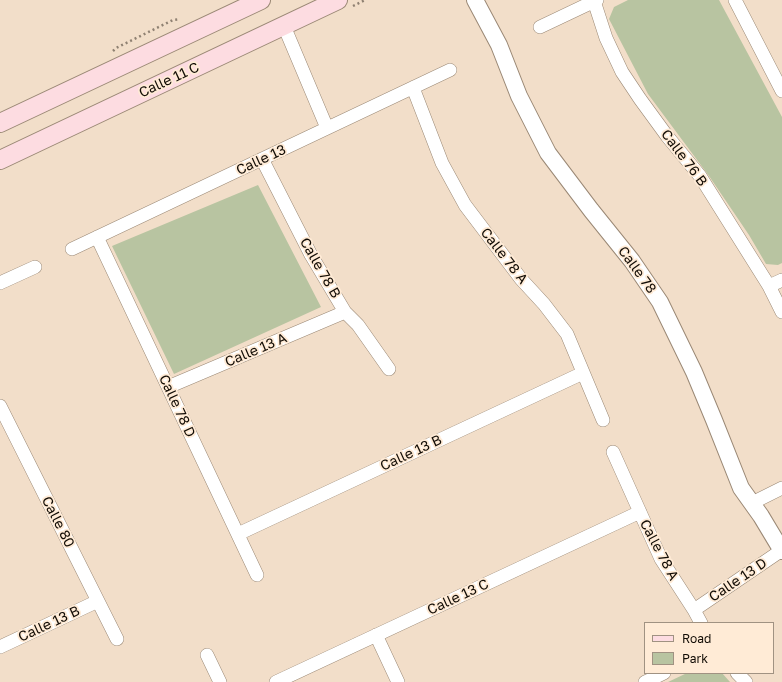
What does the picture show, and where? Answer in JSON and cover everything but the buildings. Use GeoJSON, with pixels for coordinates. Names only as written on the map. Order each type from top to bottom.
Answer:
{"type":"FeatureCollection","features":[{"type":"Feature","properties":{"kind":"main road"},"geometry":{"type":"LineString","coordinates":[[0,123],[261,0]]}},
{"type":"Feature","properties":{"kind":"main road","name":"Calle 11 C"},"geometry":{"type":"LineString","coordinates":[[0,160],[338,0]]}},
{"type":"Feature","properties":{"kind":"street","name":"Calle 78"},"geometry":{"type":"LineString","coordinates":[[475,0],[499,45],[519,96],[548,152],[591,210],[632,261],[660,302],[694,372],[741,488],[761,516],[782,551]]}},
{"type":"Feature","properties":{"kind":"street"},"geometry":{"type":"LineString","coordinates":[[734,0],[782,91]]}},
{"type":"Feature","properties":{"kind":"street"},"geometry":{"type":"LineString","coordinates":[[540,27],[595,1]]}},
{"type":"Feature","properties":{"kind":"street","name":"Calle 76 B"},"geometry":{"type":"LineString","coordinates":[[595,1],[606,38],[622,72],[663,130],[700,176],[769,286],[782,312]]}},
{"type":"Feature","properties":{"kind":"street"},"geometry":{"type":"LineString","coordinates":[[284,26],[327,128]]}},
{"type":"Feature","properties":{"kind":"street","name":"Calle 13"},"geometry":{"type":"LineString","coordinates":[[72,249],[450,70]]}},
{"type":"Feature","properties":{"kind":"street","name":"Calle 78 A"},"geometry":{"type":"LineString","coordinates":[[414,87],[442,163],[465,205],[521,279],[544,304],[567,334],[603,420]]}},
{"type":"Feature","properties":{"kind":"street","name":"Calle 78 B"},"geometry":{"type":"LineString","coordinates":[[262,160],[311,256],[345,312],[358,325],[390,369]]}},
{"type":"Feature","properties":{"kind":"street","name":"Calle 78 D"},"geometry":{"type":"LineString","coordinates":[[97,238],[257,575]]}},
{"type":"Feature","properties":{"kind":"street"},"geometry":{"type":"LineString","coordinates":[[0,283],[35,267]]}},
{"type":"Feature","properties":{"kind":"street"},"geometry":{"type":"LineString","coordinates":[[769,286],[782,280]]}},
{"type":"Feature","properties":{"kind":"street","name":"Calle 13 A"},"geometry":{"type":"LineString","coordinates":[[168,387],[345,312]]}},
{"type":"Feature","properties":{"kind":"street","name":"Calle 13 B"},"geometry":{"type":"LineString","coordinates":[[238,534],[583,372]]}},
{"type":"Feature","properties":{"kind":"street","name":"Calle 80"},"geometry":{"type":"LineString","coordinates":[[0,406],[117,639]]}},
{"type":"Feature","properties":{"kind":"street","name":"Calle 78 A"},"geometry":{"type":"LineString","coordinates":[[613,452],[661,559],[700,622]]}},
{"type":"Feature","properties":{"kind":"street"},"geometry":{"type":"LineString","coordinates":[[752,503],[782,488]]}},
{"type":"Feature","properties":{"kind":"street","name":"Calle 13 C"},"geometry":{"type":"LineString","coordinates":[[276,682],[640,512]]}},
{"type":"Feature","properties":{"kind":"street","name":"Calle 13 D"},"geometry":{"type":"LineString","coordinates":[[694,610],[782,551]]}},
{"type":"Feature","properties":{"kind":"street","name":"Calle 13 B"},"geometry":{"type":"LineString","coordinates":[[0,647],[98,601]]}},
{"type":"Feature","properties":{"kind":"street"},"geometry":{"type":"LineString","coordinates":[[376,635],[398,682]]}},
{"type":"Feature","properties":{"kind":"street"},"geometry":{"type":"LineString","coordinates":[[207,655],[220,682]]}},
{"type":"Feature","properties":{"kind":"street"},"geometry":{"type":"LineString","coordinates":[[645,682],[662,674]]}},
{"type":"Feature","properties":{"kind":"street"},"geometry":{"type":"LineString","coordinates":[[738,674],[746,682]]}},
{"type":"Feature","properties":{"kind":"green space"},"geometry":{"type":"Polygon","coordinates":[[[628,0],[719,0],[782,117],[782,263],[778,265],[766,264],[749,235],[709,176],[648,94],[609,19],[614,7],[628,0]]]}},
{"type":"Feature","properties":{"kind":"green space"},"geometry":{"type":"Polygon","coordinates":[[[258,185],[321,307],[174,374],[112,246],[258,185]]]}},
{"type":"Feature","properties":{"kind":"green space"},"geometry":{"type":"Polygon","coordinates":[[[685,674],[723,674],[730,682],[668,682],[685,674]]]}}]}
